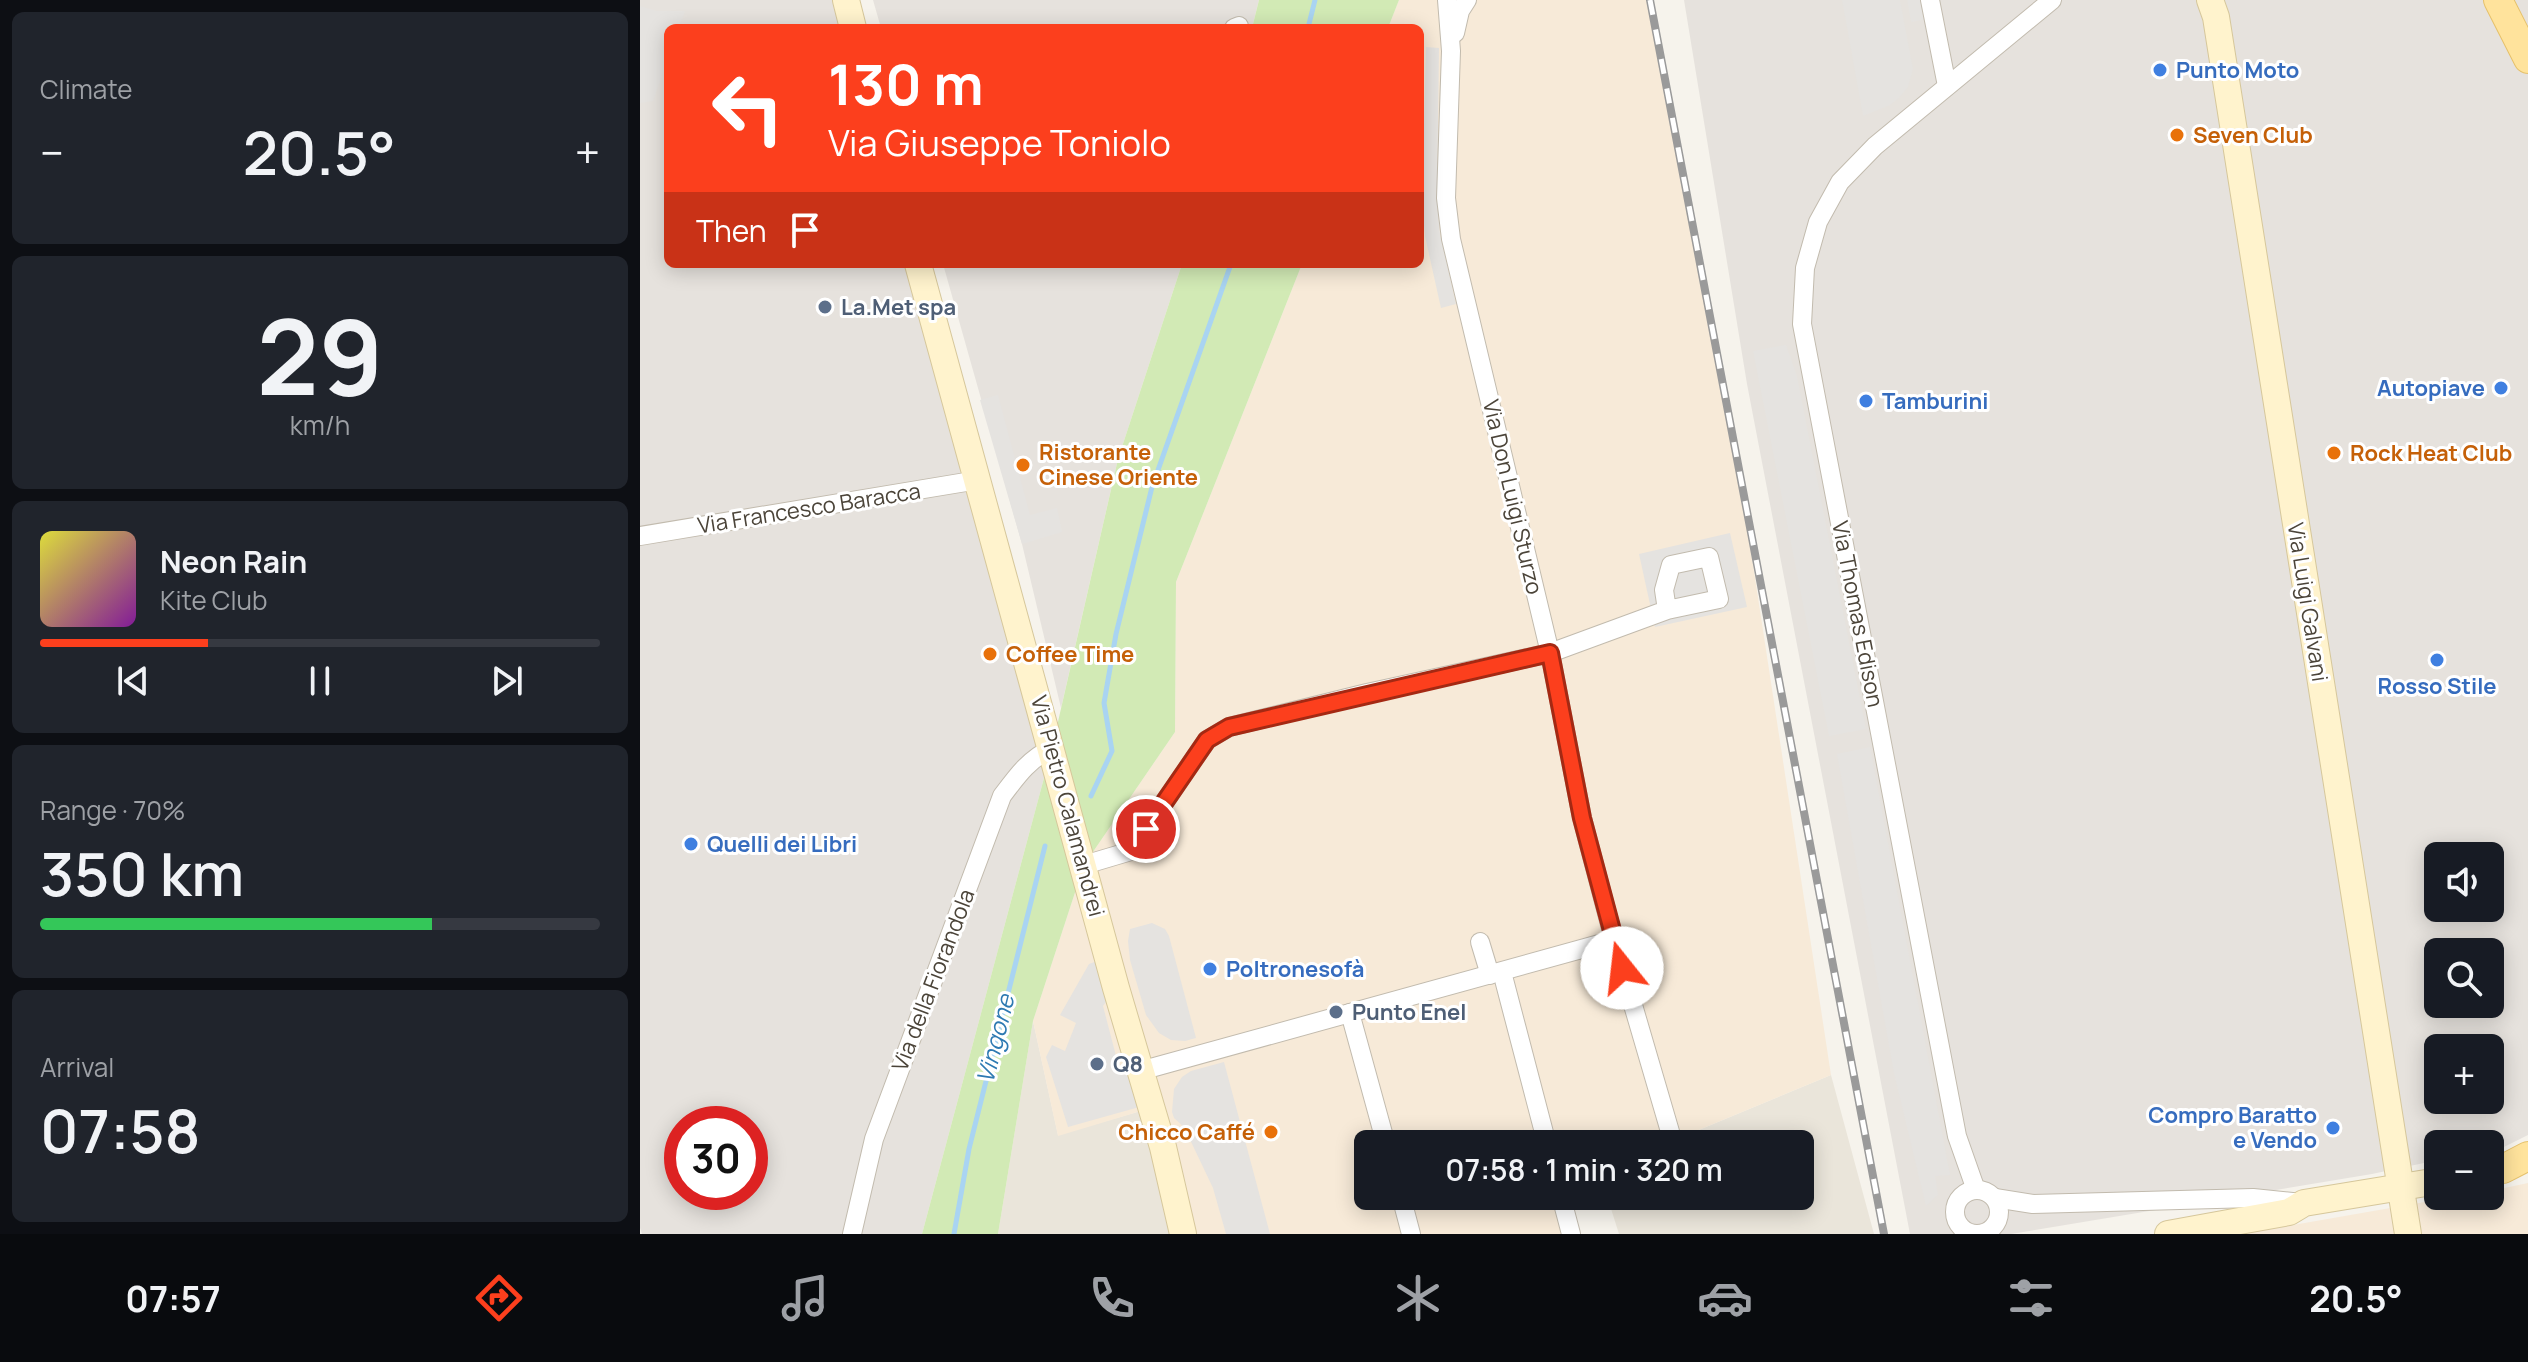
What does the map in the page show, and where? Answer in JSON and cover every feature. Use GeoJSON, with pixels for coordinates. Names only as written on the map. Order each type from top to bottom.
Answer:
{"type":"FeatureCollection","features":[{"type":"Feature","properties":{"kind":"main road"},"geometry":{"type":"LineString","coordinates":[[2498,0],[2528,59]]}},
{"type":"Feature","properties":{"kind":"main road"},"geometry":{"type":"LineString","coordinates":[[2507,1168],[2528,1156]]}},
{"type":"Feature","properties":{"kind":"street"},"geometry":{"type":"LineString","coordinates":[[846,0],[852,24]]}},
{"type":"Feature","properties":{"kind":"street","name":"Via Don Luigi Sturzo"},"geometry":{"type":"LineString","coordinates":[[1447,0],[1451,51],[1446,198],[1451,239],[1550,653],[1582,818],[1670,1130]]}},
{"type":"Feature","properties":{"kind":"street","name":"Via Don Luigi Sturzo"},"geometry":{"type":"LineString","coordinates":[[1451,51],[1460,11],[1467,0]]}},
{"type":"Feature","properties":{"kind":"street"},"geometry":{"type":"LineString","coordinates":[[1930,0],[1947,86]]}},
{"type":"Feature","properties":{"kind":"street","name":"Via Thomas Edison"},"geometry":{"type":"LineString","coordinates":[[1976,1190],[1957,1136],[1802,324],[1805,268],[1818,222],[1840,182],[1875,146],[2052,0]]}},
{"type":"Feature","properties":{"kind":"street","name":"Via Luigi Galvani"},"geometry":{"type":"LineString","coordinates":[[2210,4],[2408,1234]]}},
{"type":"Feature","properties":{"kind":"street","name":"Via Pietro Calamandrei"},"geometry":{"type":"LineString","coordinates":[[919,268],[1163,1147]]}},
{"type":"Feature","properties":{"kind":"street","name":"Via Francesco Baracca"},"geometry":{"type":"LineString","coordinates":[[640,536],[978,480]]}},
{"type":"Feature","properties":{"kind":"street"},"geometry":{"type":"LineString","coordinates":[[1082,860],[1131,851],[1207,740],[1229,727],[1550,653],[1667,610]]}},
{"type":"Feature","properties":{"kind":"street","name":"Via della Fiorandola"},"geometry":{"type":"LineString","coordinates":[[852,1234],[874,1139],[1002,796],[1037,755],[1054,757]]}},
{"type":"Feature","properties":{"kind":"street"},"geometry":{"type":"LineString","coordinates":[[1140,1071],[1614,940]]}},
{"type":"Feature","properties":{"kind":"street"},"geometry":{"type":"LineString","coordinates":[[1480,942],[1496,974],[1543,1130]]}},
{"type":"Feature","properties":{"kind":"street"},"geometry":{"type":"LineString","coordinates":[[1350,1013],[1382,1130]]}},
{"type":"Feature","properties":{"kind":"street"},"geometry":{"type":"LineString","coordinates":[[1957,1136],[1959,1200],[1956,1213],[1969,1232],[1988,1231],[1998,1220],[1995,1198]]}},
{"type":"Feature","properties":{"kind":"street"},"geometry":{"type":"LineString","coordinates":[[1163,1147],[1183,1234]]}},
{"type":"Feature","properties":{"kind":"street"},"geometry":{"type":"LineString","coordinates":[[1163,1147],[1199,1234]]}},
{"type":"Feature","properties":{"kind":"street"},"geometry":{"type":"LineString","coordinates":[[1959,1200],[1976,1190],[1995,1198],[2033,1204],[2253,1198],[2304,1203],[2424,1184]]}},
{"type":"Feature","properties":{"kind":"street"},"geometry":{"type":"LineString","coordinates":[[2168,1234],[2289,1212],[2304,1203]]}},
{"type":"Feature","properties":{"kind":"street"},"geometry":{"type":"LineString","coordinates":[[1405,1210],[1411,1234]]}},
{"type":"Feature","properties":{"kind":"street"},"geometry":{"type":"LineString","coordinates":[[1565,1210],[1571,1234]]}},
{"type":"Feature","properties":{"kind":"shaded area"},"geometry":{"type":"Polygon","coordinates":[[[640,0],[846,0],[852,24],[664,24],[664,268],[919,268],[1052,748],[922,1234],[642,1234],[640,1228],[640,0]]]}},
{"type":"Feature","properties":{"kind":"shaded area"},"geometry":{"type":"Polygon","coordinates":[[[873,0],[1259,0],[1253,24],[880,24],[873,0]]]}},
{"type":"Feature","properties":{"kind":"shaded area"},"geometry":{"type":"Polygon","coordinates":[[[1399,0],[1650,0],[1733,434],[1831,1075],[1699,1130],[1354,1130],[1354,1210],[1566,1210],[1574,1234],[1185,1234],[1151,1108],[1058,1136],[1033,1021],[1084,865],[1175,732],[1176,582],[1300,268],[1424,268],[1424,24],[1390,24],[1399,0]]]}},
{"type":"Feature","properties":{"kind":"shaded area"},"geometry":{"type":"Polygon","coordinates":[[[1684,0],[2528,0],[2528,1135],[2504,1147],[2504,1130],[2424,1130],[2424,1163],[2372,1174],[2011,1234],[1910,1234],[1747,384],[1684,0]]]}},
{"type":"Feature","properties":{"kind":"shaded area"},"geometry":{"type":"Polygon","coordinates":[[[1842,0],[1900,0],[1913,69],[1908,87],[1899,98],[1863,116],[1842,0]]]}},
{"type":"Feature","properties":{"kind":"shaded area"},"geometry":{"type":"Polygon","coordinates":[[[1907,0],[1930,0],[1933,18],[1911,22],[1907,0]]]}},
{"type":"Feature","properties":{"kind":"shaded area"},"geometry":{"type":"Polygon","coordinates":[[[640,6],[657,11],[685,11],[680,24],[664,24],[664,70],[653,101],[640,103],[640,6]]]}},
{"type":"Feature","properties":{"kind":"shaded area"},"geometry":{"type":"Polygon","coordinates":[[[1426,47],[1439,48],[1437,203],[1440,234],[1456,304],[1441,308],[1424,225],[1426,47]]]}},
{"type":"Feature","properties":{"kind":"shaded area"},"geometry":{"type":"Polygon","coordinates":[[[944,268],[1181,268],[1118,459],[1061,708],[1022,544],[944,268]]]}},
{"type":"Feature","properties":{"kind":"shaded area"},"geometry":{"type":"Polygon","coordinates":[[[1786,345],[1797,376],[1866,729],[1829,736],[1753,351],[1786,345]]]}},
{"type":"Feature","properties":{"kind":"shaded area"},"geometry":{"type":"Polygon","coordinates":[[[998,395],[1030,515],[1057,508],[1062,532],[1022,544],[980,400],[998,395]]]}},
{"type":"Feature","properties":{"kind":"shaded area"},"geometry":{"type":"Polygon","coordinates":[[[1730,533],[1747,607],[1655,627],[1639,554],[1730,533]]]}},
{"type":"Feature","properties":{"kind":"shaded area"},"geometry":{"type":"Polygon","coordinates":[[[1870,747],[1950,1175],[1935,1176],[1938,1195],[1926,1206],[1894,1073],[1837,754],[1870,747]]]}},
{"type":"Feature","properties":{"kind":"shaded area"},"geometry":{"type":"Polygon","coordinates":[[[1152,923],[1165,929],[1169,936],[1196,1038],[1171,1040],[1159,1033],[1146,1015],[1130,960],[1128,941],[1130,929],[1152,923]]]}},
{"type":"Feature","properties":{"kind":"shaded area"},"geometry":{"type":"Polygon","coordinates":[[[1108,957],[1116,988],[1103,1006],[1121,1075],[1140,1071],[1150,1104],[1068,1127],[1046,1057],[1052,1045],[1065,1051],[1076,1023],[1060,1015],[1089,964],[1108,957]]]}},
{"type":"Feature","properties":{"kind":"shaded area"},"geometry":{"type":"Polygon","coordinates":[[[1033,1021],[1058,1135],[1151,1108],[1185,1234],[998,1234],[1033,1021]]]}},
{"type":"Feature","properties":{"kind":"shaded area"},"geometry":{"type":"Polygon","coordinates":[[[1224,1062],[1270,1234],[1226,1234],[1213,1188],[1184,1127],[1172,1112],[1174,1089],[1182,1077],[1191,1071],[1224,1062]]]}},
{"type":"Feature","properties":{"kind":"shaded area"},"geometry":{"type":"Polygon","coordinates":[[[1831,1075],[1874,1234],[1619,1234],[1611,1210],[1814,1210],[1814,1130],[1699,1130],[1831,1075]]]}},
{"type":"Feature","properties":{"kind":"shaded area"},"geometry":{"type":"Polygon","coordinates":[[[2528,1183],[2528,1234],[2242,1234],[2424,1202],[2424,1210],[2504,1210],[2504,1188],[2528,1183]]]}},
{"type":"Feature","properties":{"kind":"green space"},"geometry":{"type":"Polygon","coordinates":[[[1259,0],[1399,0],[1390,24],[1253,24],[1259,0]]]}},
{"type":"Feature","properties":{"kind":"green space"},"geometry":{"type":"Polygon","coordinates":[[[1181,268],[1300,268],[1176,582],[1175,732],[1084,865],[1033,1021],[998,1234],[922,1234],[1052,748],[1118,459],[1181,268]]]}},
{"type":"Feature","properties":{"kind":"waterway"},"geometry":{"type":"LineString","coordinates":[[1309,24],[1315,0]]}},
{"type":"Feature","properties":{"kind":"waterway"},"geometry":{"type":"LineString","coordinates":[[1091,796],[1112,751],[1104,703],[1116,634],[1152,487],[1230,268]]}},
{"type":"Feature","properties":{"kind":"waterway","name":"Vingone"},"geometry":{"type":"LineString","coordinates":[[954,1234],[969,1149],[1045,846]]}},
{"type":"Feature","properties":{"kind":"railway"},"geometry":{"type":"LineString","coordinates":[[1650,0],[1884,1234]]}},
{"type":"Feature","properties":{"kind":"place","name":"Punto Moto"},"geometry":{"type":"Point","coordinates":[2160,70]}},
{"type":"Feature","properties":{"kind":"place","name":"Seven Club"},"geometry":{"type":"Point","coordinates":[2177,135]}},
{"type":"Feature","properties":{"kind":"place","name":"La.Met spa"},"geometry":{"type":"Point","coordinates":[825,307]}},
{"type":"Feature","properties":{"kind":"place","name":"Autopiave"},"geometry":{"type":"Point","coordinates":[2501,388]}},
{"type":"Feature","properties":{"kind":"place","name":"Tamburini"},"geometry":{"type":"Point","coordinates":[1866,401]}},
{"type":"Feature","properties":{"kind":"place","name":"Rock Heat Club"},"geometry":{"type":"Point","coordinates":[2334,453]}},
{"type":"Feature","properties":{"kind":"place","name":"Ristorante Cinese Oriente"},"geometry":{"type":"Point","coordinates":[1023,465]}},
{"type":"Feature","properties":{"kind":"place","name":"Coffee Time"},"geometry":{"type":"Point","coordinates":[990,654]}},
{"type":"Feature","properties":{"kind":"place","name":"Rosso Stile"},"geometry":{"type":"Point","coordinates":[2437,660]}},
{"type":"Feature","properties":{"kind":"place","name":"Quelli dei Libri"},"geometry":{"type":"Point","coordinates":[691,844]}},
{"type":"Feature","properties":{"kind":"place","name":"Poltronesofà"},"geometry":{"type":"Point","coordinates":[1210,969]}},
{"type":"Feature","properties":{"kind":"place","name":"Punto Enel"},"geometry":{"type":"Point","coordinates":[1336,1012]}},
{"type":"Feature","properties":{"kind":"place","name":"Q8"},"geometry":{"type":"Point","coordinates":[1097,1064]}},
{"type":"Feature","properties":{"kind":"place","name":"Compro Baratto e Vendo"},"geometry":{"type":"Point","coordinates":[2333,1128]}},
{"type":"Feature","properties":{"kind":"place","name":"Chicco Caffé"},"geometry":{"type":"Point","coordinates":[1271,1132]}},
{"type":"Feature","properties":{"kind":"route"},"geometry":{"type":"LineString","coordinates":[[1146,829],[1207,740],[1229,727],[1550,653],[1582,818],[1622,968]]}}]}
